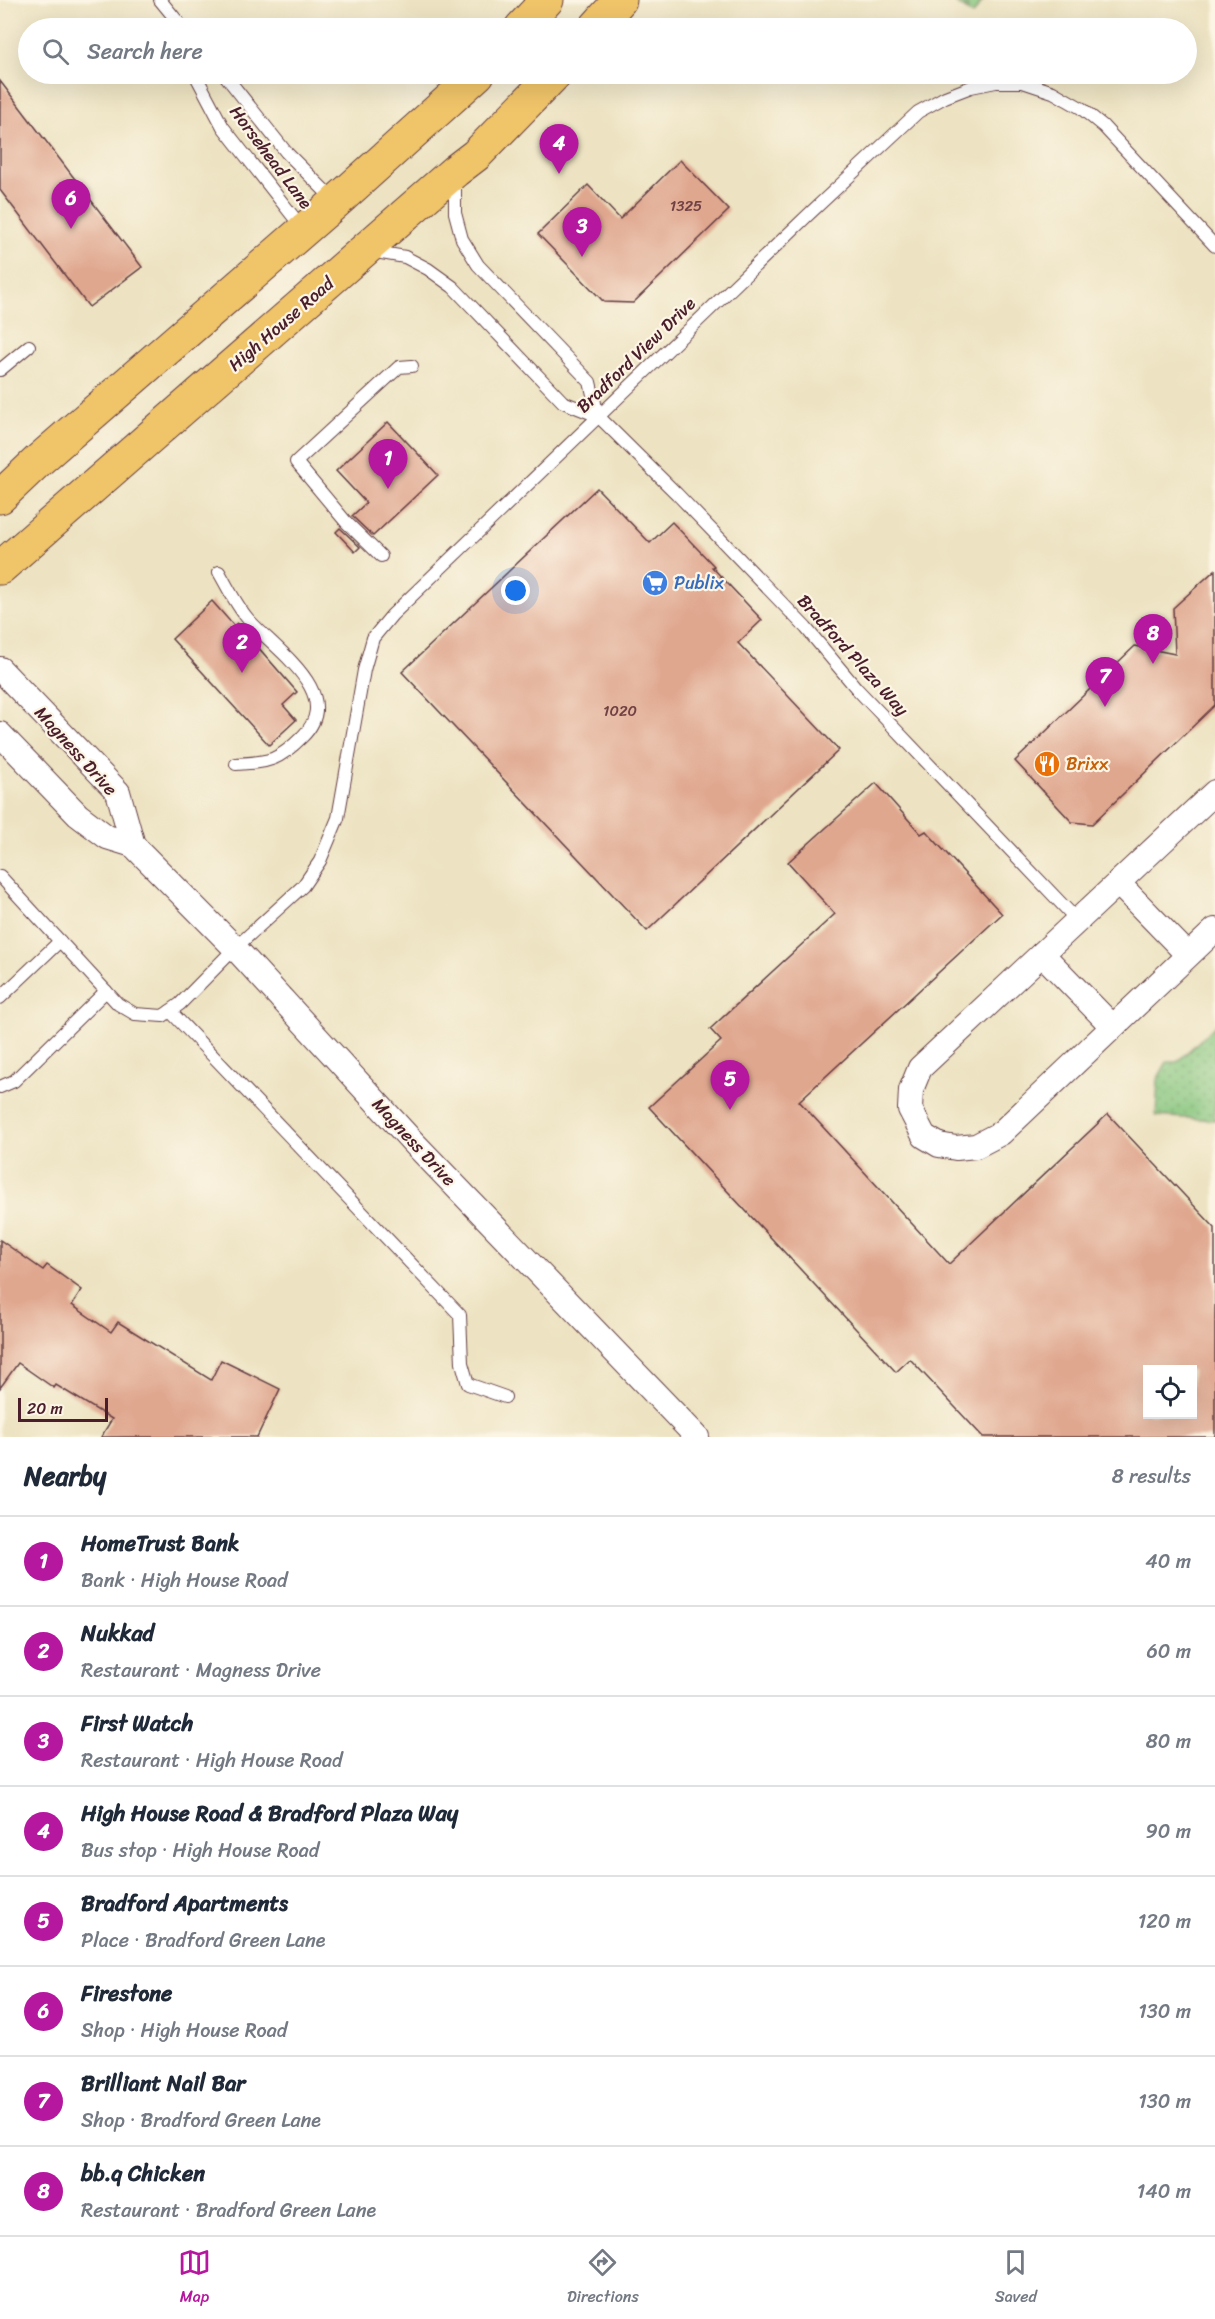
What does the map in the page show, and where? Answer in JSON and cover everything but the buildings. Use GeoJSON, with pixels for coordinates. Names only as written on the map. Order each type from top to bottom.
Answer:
{"type":"FeatureCollection","features":[{"type":"Feature","properties":{"kind":"main road"},"geometry":{"type":"LineString","coordinates":[[530,18],[547,0]]}},
{"type":"Feature","properties":{"kind":"main road"},"geometry":{"type":"LineString","coordinates":[[604,18],[620,0]]}},
{"type":"Feature","properties":{"kind":"main road"},"geometry":{"type":"LineString","coordinates":[[0,497],[467,84]]}},
{"type":"Feature","properties":{"kind":"main road","name":"High House Road"},"geometry":{"type":"LineString","coordinates":[[0,568],[476,155],[545,84]]}},
{"type":"Feature","properties":{"kind":"street","name":"Magness Drive"},"geometry":{"type":"LineString","coordinates":[[0,669],[118,792],[133,845]]}},
{"type":"Feature","properties":{"kind":"street","name":"Magness Drive"},"geometry":{"type":"LineString","coordinates":[[0,734],[78,815],[107,837],[133,845],[235,948],[413,1142],[697,1437]]}},
{"type":"Feature","properties":{"kind":"street"},"geometry":{"type":"LineString","coordinates":[[1215,792],[921,1068],[911,1090],[910,1109],[924,1136],[939,1145],[956,1148],[976,1146],[1001,1133],[1215,930]]}},
{"type":"Feature","properties":{"kind":"street"},"geometry":{"type":"LineString","coordinates":[[1118,883],[1188,955]]}},
{"type":"Feature","properties":{"kind":"street"},"geometry":{"type":"LineString","coordinates":[[1042,954],[1112,1026]]}},
{"type":"Feature","properties":{"kind":"lane"},"geometry":{"type":"LineString","coordinates":[[160,0],[174,18]]}},
{"type":"Feature","properties":{"kind":"lane"},"geometry":{"type":"LineString","coordinates":[[170,14],[172,18]]}},
{"type":"Feature","properties":{"kind":"lane","name":"Horsehead Lane"},"geometry":{"type":"LineString","coordinates":[[200,84],[223,127],[304,230]]}},
{"type":"Feature","properties":{"kind":"lane","name":"Horsehead Lane"},"geometry":{"type":"LineString","coordinates":[[232,84],[286,152],[336,202]]}},
{"type":"Feature","properties":{"kind":"lane","name":"Bradford View Drive"},"geometry":{"type":"LineString","coordinates":[[170,1011],[195,990],[235,948],[303,886],[320,861],[338,818],[364,670],[373,638],[392,615],[918,112],[945,97],[986,84]]}},
{"type":"Feature","properties":{"kind":"lane","name":"Bradford View Drive"},"geometry":{"type":"LineString","coordinates":[[1029,84],[1053,92],[1081,108],[1103,126],[1215,246]]}},
{"type":"Feature","properties":{"kind":"lane"},"geometry":{"type":"LineString","coordinates":[[455,171],[454,213],[462,239],[478,265],[590,382],[598,416]]}},
{"type":"Feature","properties":{"kind":"lane","name":"Bradford Plaza Way"},"geometry":{"type":"LineString","coordinates":[[366,250],[405,257],[428,269],[453,287],[563,402],[598,416],[806,628],[857,689],[1077,920]]}},
{"type":"Feature","properties":{"kind":"lane"},"geometry":{"type":"LineString","coordinates":[[0,370],[29,346]]}},
{"type":"Feature","properties":{"kind":"lane"},"geometry":{"type":"LineString","coordinates":[[381,556],[346,522],[296,462],[399,367],[412,366]]}},
{"type":"Feature","properties":{"kind":"lane"},"geometry":{"type":"LineString","coordinates":[[219,572],[247,618],[307,679],[315,693],[316,709],[310,729],[284,755],[264,762],[236,764]]}},
{"type":"Feature","properties":{"kind":"lane"},"geometry":{"type":"LineString","coordinates":[[0,876],[118,1004],[135,1014],[163,1016],[170,1011],[460,1315],[462,1363],[468,1384],[505,1397]]}},
{"type":"Feature","properties":{"kind":"lane"},"geometry":{"type":"LineString","coordinates":[[0,998],[60,941]]}},
{"type":"Feature","properties":{"kind":"lane"},"geometry":{"type":"LineString","coordinates":[[0,1087],[14,1081],[106,991]]}},
{"type":"Feature","properties":{"kind":"green space"},"geometry":{"type":"Polygon","coordinates":[[[952,0],[983,0],[973,15],[952,0]]]}},
{"type":"Feature","properties":{"kind":"green space"},"geometry":{"type":"Polygon","coordinates":[[[1215,1026],[1215,1120],[1156,1116],[1158,1078],[1167,1062],[1177,1062],[1215,1026]]]}},
{"type":"Feature","properties":{"kind":"place","name":"High House Road & Bradford Plaza Way"},"geometry":{"type":"Point","coordinates":[559,174]}},
{"type":"Feature","properties":{"kind":"place","name":"Firestone"},"geometry":{"type":"Point","coordinates":[71,229]}},
{"type":"Feature","properties":{"kind":"place","name":"First Watch"},"geometry":{"type":"Point","coordinates":[582,257]}},
{"type":"Feature","properties":{"kind":"place","name":"HomeTrust Bank"},"geometry":{"type":"Point","coordinates":[388,489]}},
{"type":"Feature","properties":{"kind":"place","name":"Publix"},"geometry":{"type":"Point","coordinates":[655,583]}},
{"type":"Feature","properties":{"kind":"place","name":"bb.q Chicken"},"geometry":{"type":"Point","coordinates":[1153,664]}},
{"type":"Feature","properties":{"kind":"place","name":"Nukkad"},"geometry":{"type":"Point","coordinates":[242,673]}},
{"type":"Feature","properties":{"kind":"place","name":"Brilliant Nail Bar"},"geometry":{"type":"Point","coordinates":[1105,707]}},
{"type":"Feature","properties":{"kind":"place","name":"Brixx"},"geometry":{"type":"Point","coordinates":[1047,764]}},
{"type":"Feature","properties":{"kind":"place","name":"Bradford Apartments"},"geometry":{"type":"Point","coordinates":[730,1110]}}]}
